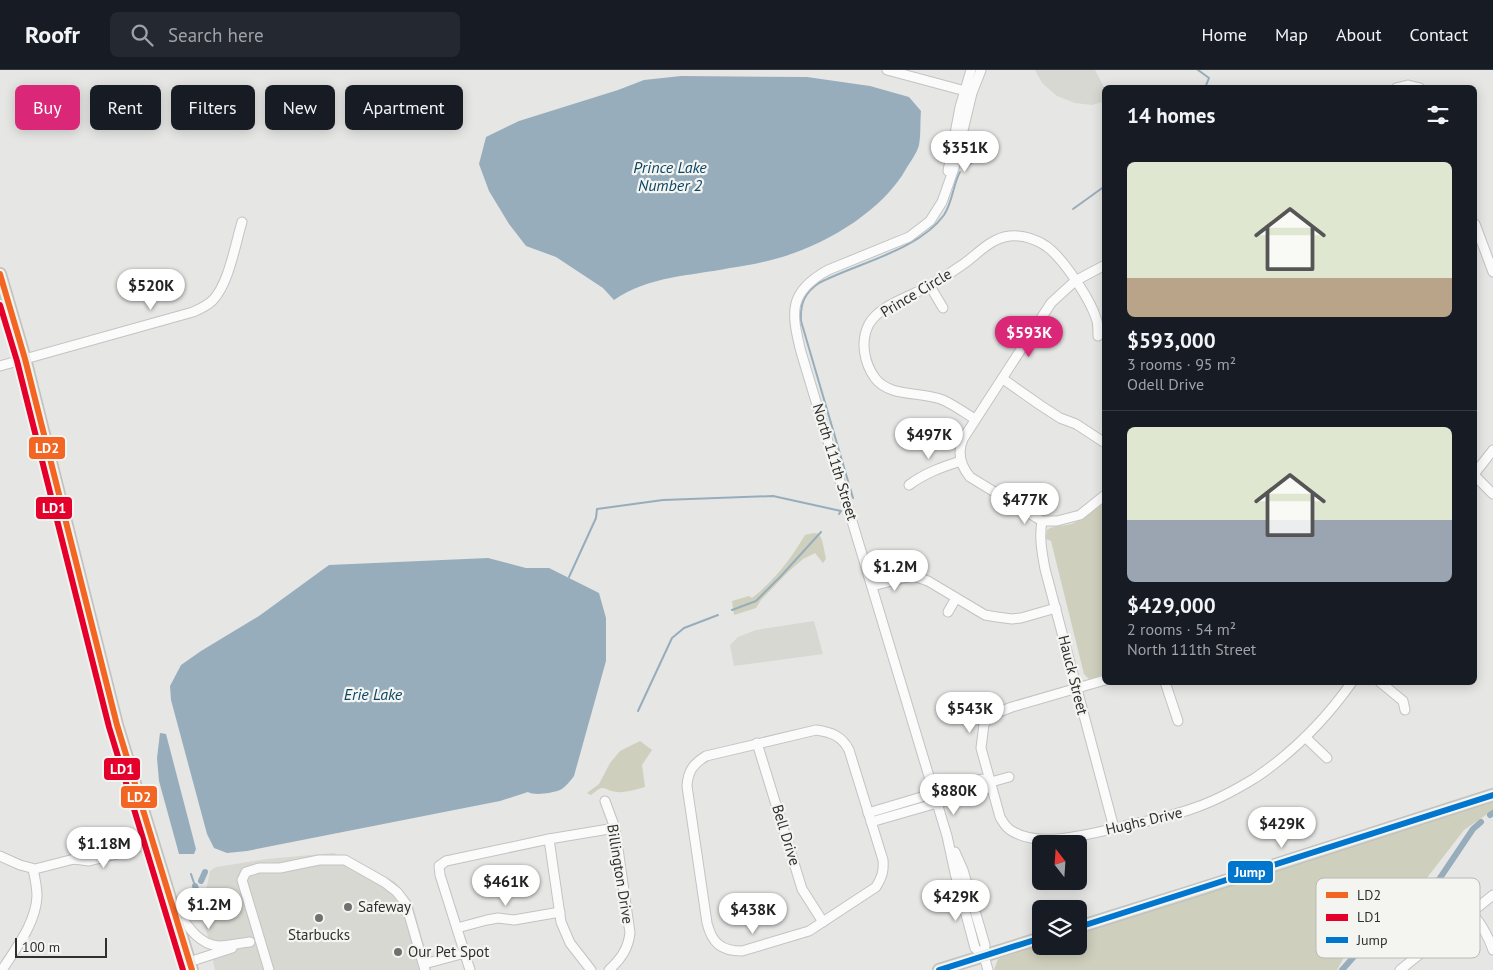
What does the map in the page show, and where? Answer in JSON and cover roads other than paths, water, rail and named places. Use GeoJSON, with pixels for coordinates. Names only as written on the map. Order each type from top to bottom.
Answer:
{"type":"FeatureCollection","features":[{"type":"Feature","properties":{"kind":"main road"},"geometry":{"type":"LineString","coordinates":[[0,274],[25,359],[117,724],[191,966]]}},
{"type":"Feature","properties":{"kind":"main road"},"geometry":{"type":"LineString","coordinates":[[1087,924],[1493,795]]}},
{"type":"Feature","properties":{"kind":"main road"},"geometry":{"type":"LineString","coordinates":[[939,970],[1032,941]]}},
{"type":"Feature","properties":{"kind":"street"},"geometry":{"type":"LineString","coordinates":[[887,70],[968,92]]}},
{"type":"Feature","properties":{"kind":"street"},"geometry":{"type":"LineString","coordinates":[[968,92],[971,70]]}},
{"type":"Feature","properties":{"kind":"street"},"geometry":{"type":"LineString","coordinates":[[968,92],[981,70]]}},
{"type":"Feature","properties":{"kind":"street","name":"North 111th Street"},"geometry":{"type":"LineString","coordinates":[[968,92],[954,168],[937,213],[930,222],[899,242],[815,277],[799,293],[794,315],[801,352],[947,836],[963,870],[985,945],[984,956],[988,970]]}},
{"type":"Feature","properties":{"kind":"street"},"geometry":{"type":"LineString","coordinates":[[0,366],[193,312],[204,307],[213,300],[220,290],[242,222]]}},
{"type":"Feature","properties":{"kind":"street"},"geometry":{"type":"LineString","coordinates":[[1477,229],[1493,272]]}},
{"type":"Feature","properties":{"kind":"street","name":"Prince Circle"},"geometry":{"type":"LineString","coordinates":[[975,420],[942,400],[894,390],[876,379],[866,358],[864,345],[869,324],[876,315],[884,309],[930,286],[962,265],[993,241],[1008,236],[1020,236],[1033,239],[1044,245],[1054,254],[1085,296],[1097,322],[1098,336]]}},
{"type":"Feature","properties":{"kind":"street"},"geometry":{"type":"LineString","coordinates":[[1102,267],[1075,281],[1051,303],[975,420],[960,445],[959,454],[964,470],[970,477],[1042,521],[1058,521],[1080,514],[1102,497]]}},
{"type":"Feature","properties":{"kind":"street"},"geometry":{"type":"LineString","coordinates":[[930,286],[942,308]]}},
{"type":"Feature","properties":{"kind":"street"},"geometry":{"type":"LineString","coordinates":[[1003,379],[1047,410],[1060,418],[1076,424],[1102,441]]}},
{"type":"Feature","properties":{"kind":"street"},"geometry":{"type":"LineString","coordinates":[[1477,472],[1493,450]]}},
{"type":"Feature","properties":{"kind":"street"},"geometry":{"type":"LineString","coordinates":[[909,485],[923,475],[941,467],[961,462]]}},
{"type":"Feature","properties":{"kind":"street"},"geometry":{"type":"LineString","coordinates":[[1477,477],[1493,494]]}},
{"type":"Feature","properties":{"kind":"street","name":"Hauck Street"},"geometry":{"type":"LineString","coordinates":[[1042,521],[1040,530],[1041,549],[1076,689],[1114,828]]}},
{"type":"Feature","properties":{"kind":"street"},"geometry":{"type":"LineString","coordinates":[[869,576],[888,570],[900,571],[928,582],[985,615],[1012,619],[1056,608]]}},
{"type":"Feature","properties":{"kind":"street"},"geometry":{"type":"LineString","coordinates":[[872,586],[912,576]]}},
{"type":"Feature","properties":{"kind":"street"},"geometry":{"type":"LineString","coordinates":[[948,612],[956,598]]}},
{"type":"Feature","properties":{"kind":"street"},"geometry":{"type":"LineString","coordinates":[[979,707],[988,718],[1007,709],[1102,681]]}},
{"type":"Feature","properties":{"kind":"street"},"geometry":{"type":"LineString","coordinates":[[1165,685],[1178,721]]}},
{"type":"Feature","properties":{"kind":"street","name":"Hughs Drive"},"geometry":{"type":"LineString","coordinates":[[988,718],[983,729],[981,748],[1000,816],[1004,824],[1011,831],[1020,834],[1046,838],[1066,837],[1172,816],[1222,796],[1270,767],[1305,737],[1349,685]]}},
{"type":"Feature","properties":{"kind":"street"},"geometry":{"type":"LineString","coordinates":[[1384,685],[1403,701],[1405,710]]}},
{"type":"Feature","properties":{"kind":"street"},"geometry":{"type":"LineString","coordinates":[[816,730],[825,731],[837,736],[846,744],[883,860],[884,869],[876,886],[808,931],[742,951],[732,951],[723,948],[715,942],[710,934],[707,923],[687,781],[691,769],[706,756],[758,744],[816,730]]}},
{"type":"Feature","properties":{"kind":"street"},"geometry":{"type":"LineString","coordinates":[[1305,737],[1327,758]]}},
{"type":"Feature","properties":{"kind":"street","name":"Bell Drive"},"geometry":{"type":"LineString","coordinates":[[758,744],[802,889],[823,922]]}},
{"type":"Feature","properties":{"kind":"street"},"geometry":{"type":"LineString","coordinates":[[870,818],[936,798],[982,779],[991,782],[1009,777]]}},
{"type":"Feature","properties":{"kind":"street","name":"Billington Drive"},"geometry":{"type":"LineString","coordinates":[[605,801],[615,828],[630,933],[624,953],[609,970]]}},
{"type":"Feature","properties":{"kind":"street"},"geometry":{"type":"LineString","coordinates":[[470,970],[440,875],[439,866],[446,861],[549,839],[615,828]]}},
{"type":"Feature","properties":{"kind":"street"},"geometry":{"type":"LineString","coordinates":[[0,856],[33,869],[74,859],[87,850],[132,838],[152,838]]}},
{"type":"Feature","properties":{"kind":"street"},"geometry":{"type":"LineString","coordinates":[[549,839],[561,922],[570,943],[591,970]]}},
{"type":"Feature","properties":{"kind":"street"},"geometry":{"type":"LineString","coordinates":[[269,970],[242,880],[246,872],[260,868],[280,868],[319,860],[345,860],[384,882],[397,892],[406,904],[424,967],[464,953]]}},
{"type":"Feature","properties":{"kind":"street"},"geometry":{"type":"LineString","coordinates":[[2,970],[30,924],[35,911],[36,886],[33,869]]}},
{"type":"Feature","properties":{"kind":"street"},"geometry":{"type":"LineString","coordinates":[[1480,906],[1493,895]]}},
{"type":"Feature","properties":{"kind":"street"},"geometry":{"type":"LineString","coordinates":[[173,906],[192,931],[204,942],[218,946],[250,942]]}},
{"type":"Feature","properties":{"kind":"street"},"geometry":{"type":"LineString","coordinates":[[457,928],[498,918],[514,920],[560,912]]}},
{"type":"Feature","properties":{"kind":"street"},"geometry":{"type":"LineString","coordinates":[[1480,923],[1486,930],[1493,950]]}},
{"type":"Feature","properties":{"kind":"street"},"geometry":{"type":"LineString","coordinates":[[191,966],[260,939]]}},
{"type":"Feature","properties":{"kind":"street"},"geometry":{"type":"LineString","coordinates":[[1400,970],[1415,958]]}},
{"type":"Feature","properties":{"kind":"water","name":"Prince Lake Number 2"},"geometry":{"type":"Polygon","coordinates":[[[681,76],[807,77],[870,86],[909,97],[921,111],[919,145],[895,185],[882,200],[849,226],[831,237],[812,246],[769,260],[656,281],[627,292],[614,300],[603,288],[556,257],[526,246],[509,224],[489,191],[479,164],[486,137],[519,121],[644,80],[681,76]]]}},
{"type":"Feature","properties":{"kind":"water","name":"Erie Lake"},"geometry":{"type":"Polygon","coordinates":[[[488,558],[526,568],[549,568],[599,593],[606,618],[606,661],[574,776],[568,784],[560,790],[553,792],[539,794],[528,792],[500,801],[247,851],[227,853],[214,848],[207,834],[171,700],[170,686],[181,665],[259,616],[329,565],[488,558]]]}},
{"type":"Feature","properties":{"kind":"water"},"geometry":{"type":"Polygon","coordinates":[[[160,733],[166,734],[196,849],[194,854],[179,854],[159,781],[157,758],[160,733]]]}},
{"type":"Feature","properties":{"kind":"waterway"},"geometry":{"type":"LineString","coordinates":[[1198,70],[1209,78],[1206,85]]}},
{"type":"Feature","properties":{"kind":"waterway"},"geometry":{"type":"LineString","coordinates":[[968,165],[976,160]]}},
{"type":"Feature","properties":{"kind":"waterway"},"geometry":{"type":"LineString","coordinates":[[853,498],[801,321],[802,304],[806,295],[819,283],[903,247],[933,227],[947,210],[960,172]]}},
{"type":"Feature","properties":{"kind":"waterway"},"geometry":{"type":"LineString","coordinates":[[1073,209],[1102,188]]}},
{"type":"Feature","properties":{"kind":"waterway"},"geometry":{"type":"LineString","coordinates":[[569,577],[596,518],[597,509],[663,500],[773,496],[841,511],[839,514]]}},
{"type":"Feature","properties":{"kind":"waterway"},"geometry":{"type":"LineString","coordinates":[[732,610],[756,601],[821,532]]}},
{"type":"Feature","properties":{"kind":"waterway"},"geometry":{"type":"LineString","coordinates":[[638,711],[672,638],[684,628],[718,615]]}},
{"type":"Feature","properties":{"kind":"waterway"},"geometry":{"type":"LineString","coordinates":[[1440,878],[1473,829],[1481,822]]}},
{"type":"Feature","properties":{"kind":"waterway"},"geometry":{"type":"LineString","coordinates":[[201,881],[205,872]]}},
{"type":"Feature","properties":{"kind":"waterway"},"geometry":{"type":"LineString","coordinates":[[191,874],[195,886]]}},
{"type":"Feature","properties":{"kind":"waterway"},"geometry":{"type":"LineString","coordinates":[[195,886],[199,896]]}},
{"type":"Feature","properties":{"kind":"waterway"},"geometry":{"type":"LineString","coordinates":[[1342,970],[1353,958]]}},
{"type":"Feature","properties":{"kind":"place","name":"Safeway"},"geometry":{"type":"Point","coordinates":[348,907]}},
{"type":"Feature","properties":{"kind":"place","name":"Starbucks"},"geometry":{"type":"Point","coordinates":[319,918]}},
{"type":"Feature","properties":{"kind":"place","name":"Our Pet Spot"},"geometry":{"type":"Point","coordinates":[398,952]}}]}
